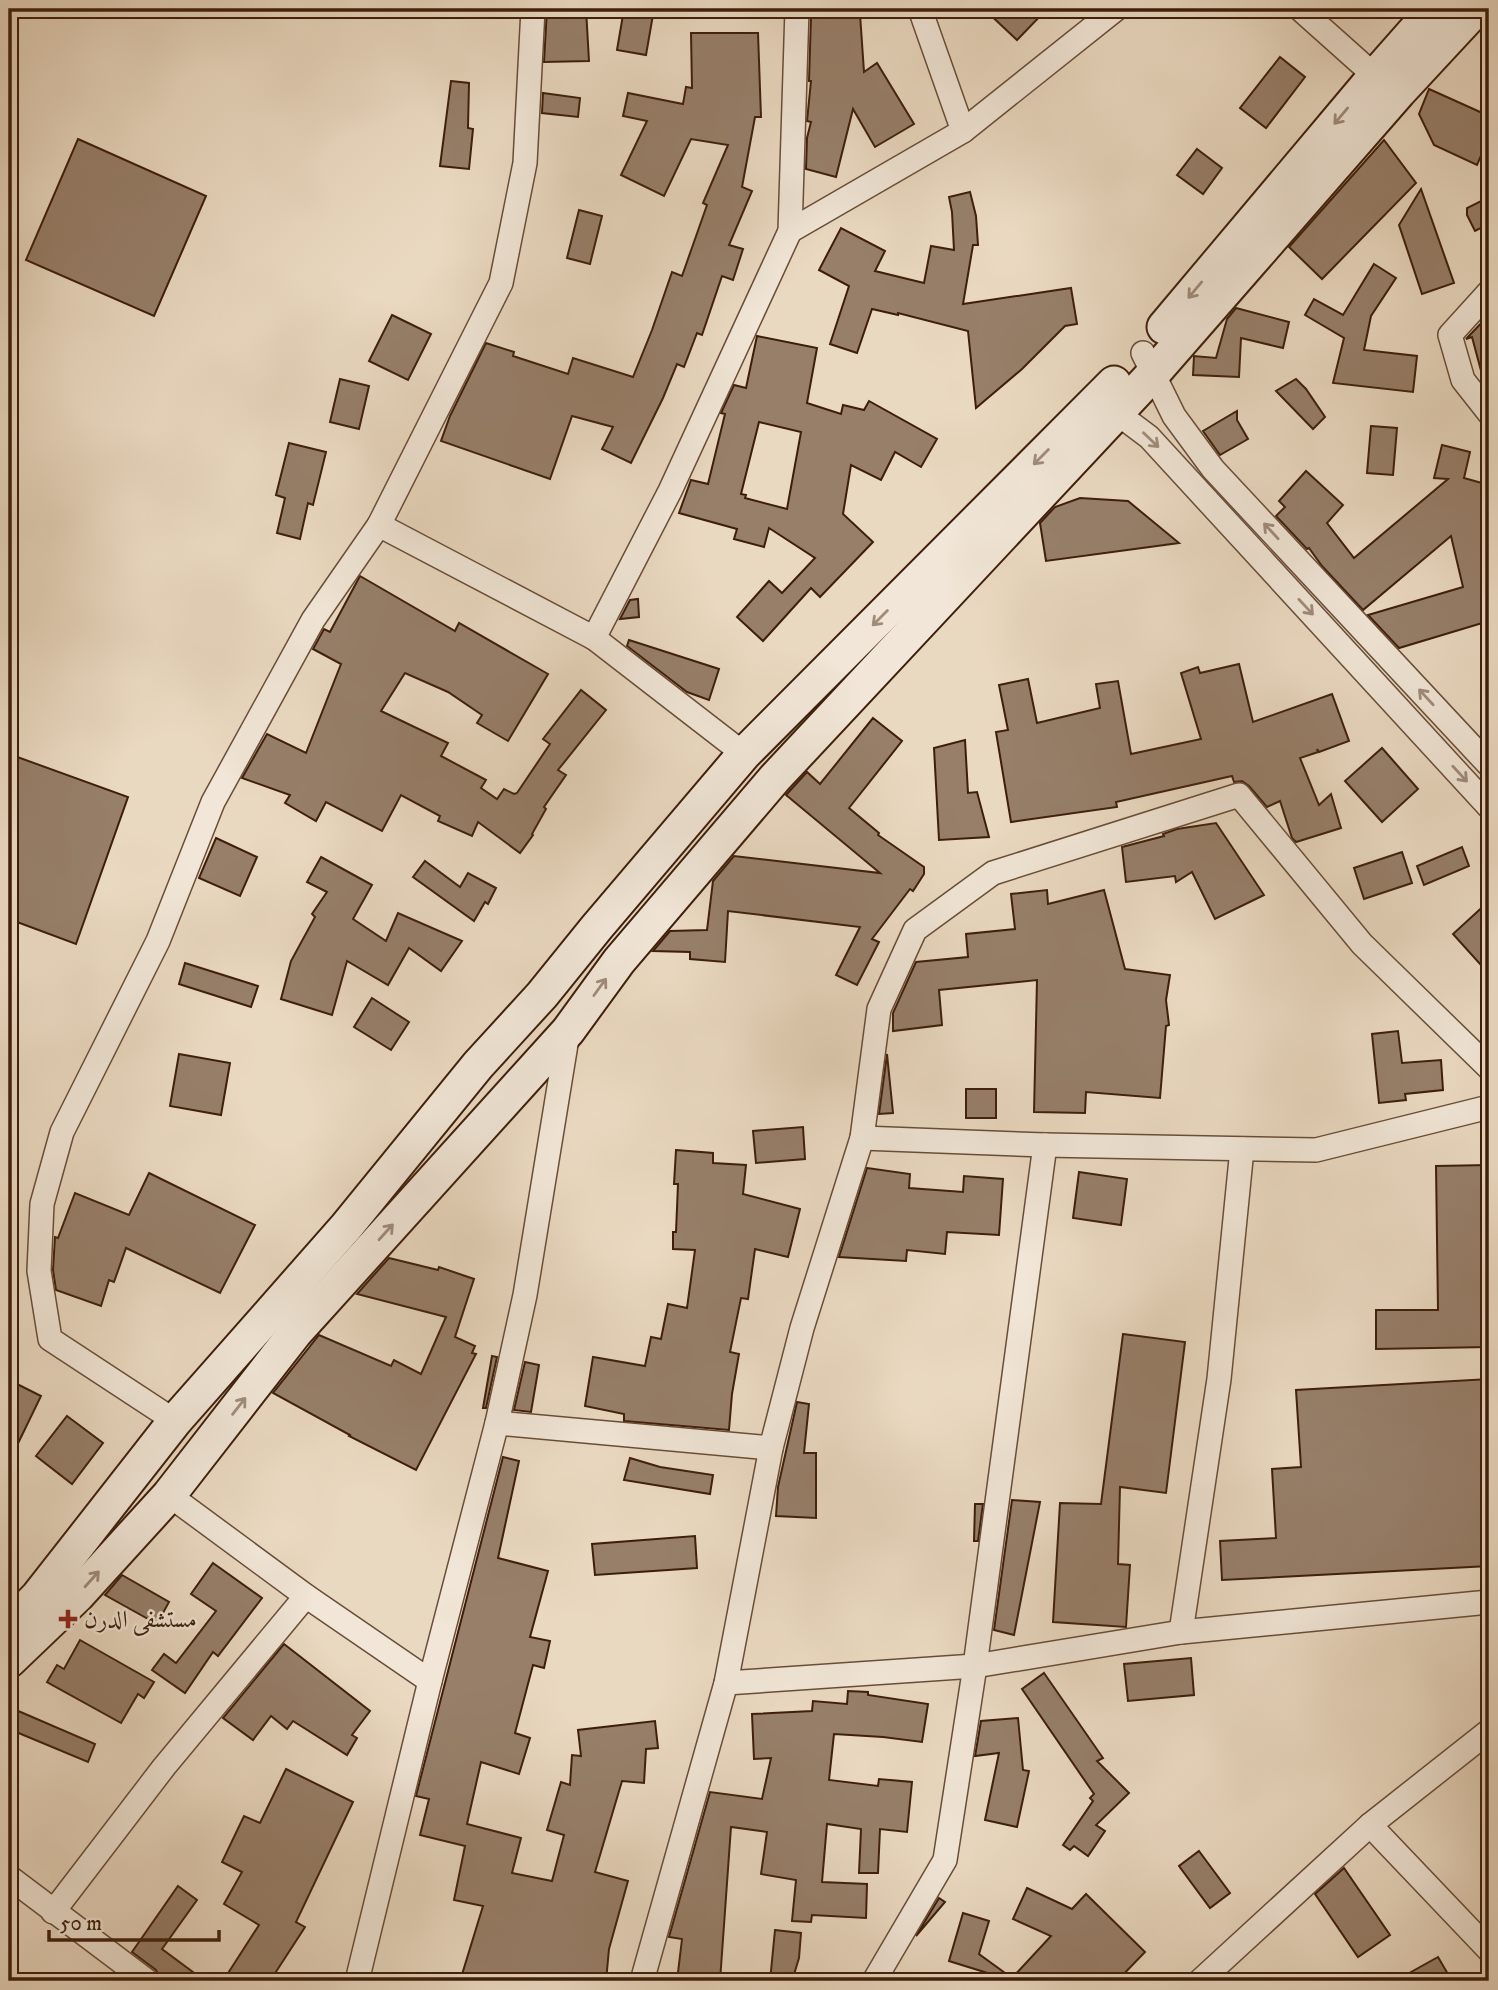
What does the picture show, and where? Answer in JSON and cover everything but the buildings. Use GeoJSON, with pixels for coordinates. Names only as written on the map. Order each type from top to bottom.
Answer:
{"type":"FeatureCollection","features":[{"type":"Feature","properties":{"kind":"street"},"geometry":{"type":"LineString","coordinates":[[175,1421],[50,1339],[39,1271],[42,1204],[62,1132],[158,941],[213,802],[313,620],[379,525],[501,282],[525,163],[533,9]]}},
{"type":"Feature","properties":{"kind":"street"},"geometry":{"type":"LineString","coordinates":[[594,638],[670,491],[790,231],[797,9]]}},
{"type":"Feature","properties":{"kind":"street"},"geometry":{"type":"LineString","coordinates":[[920,9],[963,131]]}},
{"type":"Feature","properties":{"kind":"street"},"geometry":{"type":"LineString","coordinates":[[790,231],[963,131],[1116,9]]}},
{"type":"Feature","properties":{"kind":"street"},"geometry":{"type":"LineString","coordinates":[[1300,9],[1375,76]]}},
{"type":"Feature","properties":{"kind":"street"},"geometry":{"type":"LineString","coordinates":[[1148,364],[1375,76],[1434,9]]}},
{"type":"Feature","properties":{"kind":"street"},"geometry":{"type":"LineString","coordinates":[[9,1661],[78,1595],[169,1494],[295,1333],[568,1031],[619,961],[775,778],[1105,409],[1476,9]]}},
{"type":"Feature","properties":{"kind":"street"},"geometry":{"type":"LineString","coordinates":[[1489,292],[1450,335],[1463,380],[1489,413]]}},
{"type":"Feature","properties":{"kind":"street"},"geometry":{"type":"LineString","coordinates":[[1148,364],[1174,416],[1213,469],[1489,765]]}},
{"type":"Feature","properties":{"kind":"street"},"geometry":{"type":"LineString","coordinates":[[9,1626],[38,1596],[175,1421],[346,1227],[478,1065],[542,995],[597,926],[744,754],[1105,409]]}},
{"type":"Feature","properties":{"kind":"street"},"geometry":{"type":"LineString","coordinates":[[1105,409],[1149,437],[1489,807]]}},
{"type":"Feature","properties":{"kind":"street"},"geometry":{"type":"LineString","coordinates":[[379,525],[594,638],[744,754]]}},
{"type":"Feature","properties":{"kind":"street"},"geometry":{"type":"LineString","coordinates":[[642,1981],[726,1684],[771,1448],[802,1328],[862,1138],[878,1009],[915,930],[993,873],[1239,795],[1362,944],[1489,1068]]}},
{"type":"Feature","properties":{"kind":"street"},"geometry":{"type":"LineString","coordinates":[[357,1981],[430,1681],[497,1423],[526,1295],[568,1031],[542,995]]}},
{"type":"Feature","properties":{"kind":"street"},"geometry":{"type":"LineString","coordinates":[[862,1138],[1045,1145],[1316,1150],[1489,1107]]}},
{"type":"Feature","properties":{"kind":"street"},"geometry":{"type":"LineString","coordinates":[[874,1981],[945,1860],[975,1666],[1045,1145]]}},
{"type":"Feature","properties":{"kind":"street"},"geometry":{"type":"LineString","coordinates":[[1181,1632],[1219,1379],[1242,1149]]}},
{"type":"Feature","properties":{"kind":"street"},"geometry":{"type":"LineString","coordinates":[[497,1423],[771,1448]]}},
{"type":"Feature","properties":{"kind":"street"},"geometry":{"type":"LineString","coordinates":[[169,1494],[306,1596],[430,1681]]}},
{"type":"Feature","properties":{"kind":"street"},"geometry":{"type":"LineString","coordinates":[[53,1912],[164,1767],[306,1596]]}},
{"type":"Feature","properties":{"kind":"street"},"geometry":{"type":"LineString","coordinates":[[726,1684],[975,1666],[1181,1632],[1489,1602]]}},
{"type":"Feature","properties":{"kind":"street"},"geometry":{"type":"LineString","coordinates":[[1201,1981],[1370,1825],[1489,1731]]}},
{"type":"Feature","properties":{"kind":"street"},"geometry":{"type":"LineString","coordinates":[[1370,1825],[1489,1950]]}},
{"type":"Feature","properties":{"kind":"street"},"geometry":{"type":"LineString","coordinates":[[9,1878],[147,1981]]}},
{"type":"Feature","properties":{"kind":"place","name":"مستشفى الدرن"},"geometry":{"type":"Point","coordinates":[68,1619]}}]}
